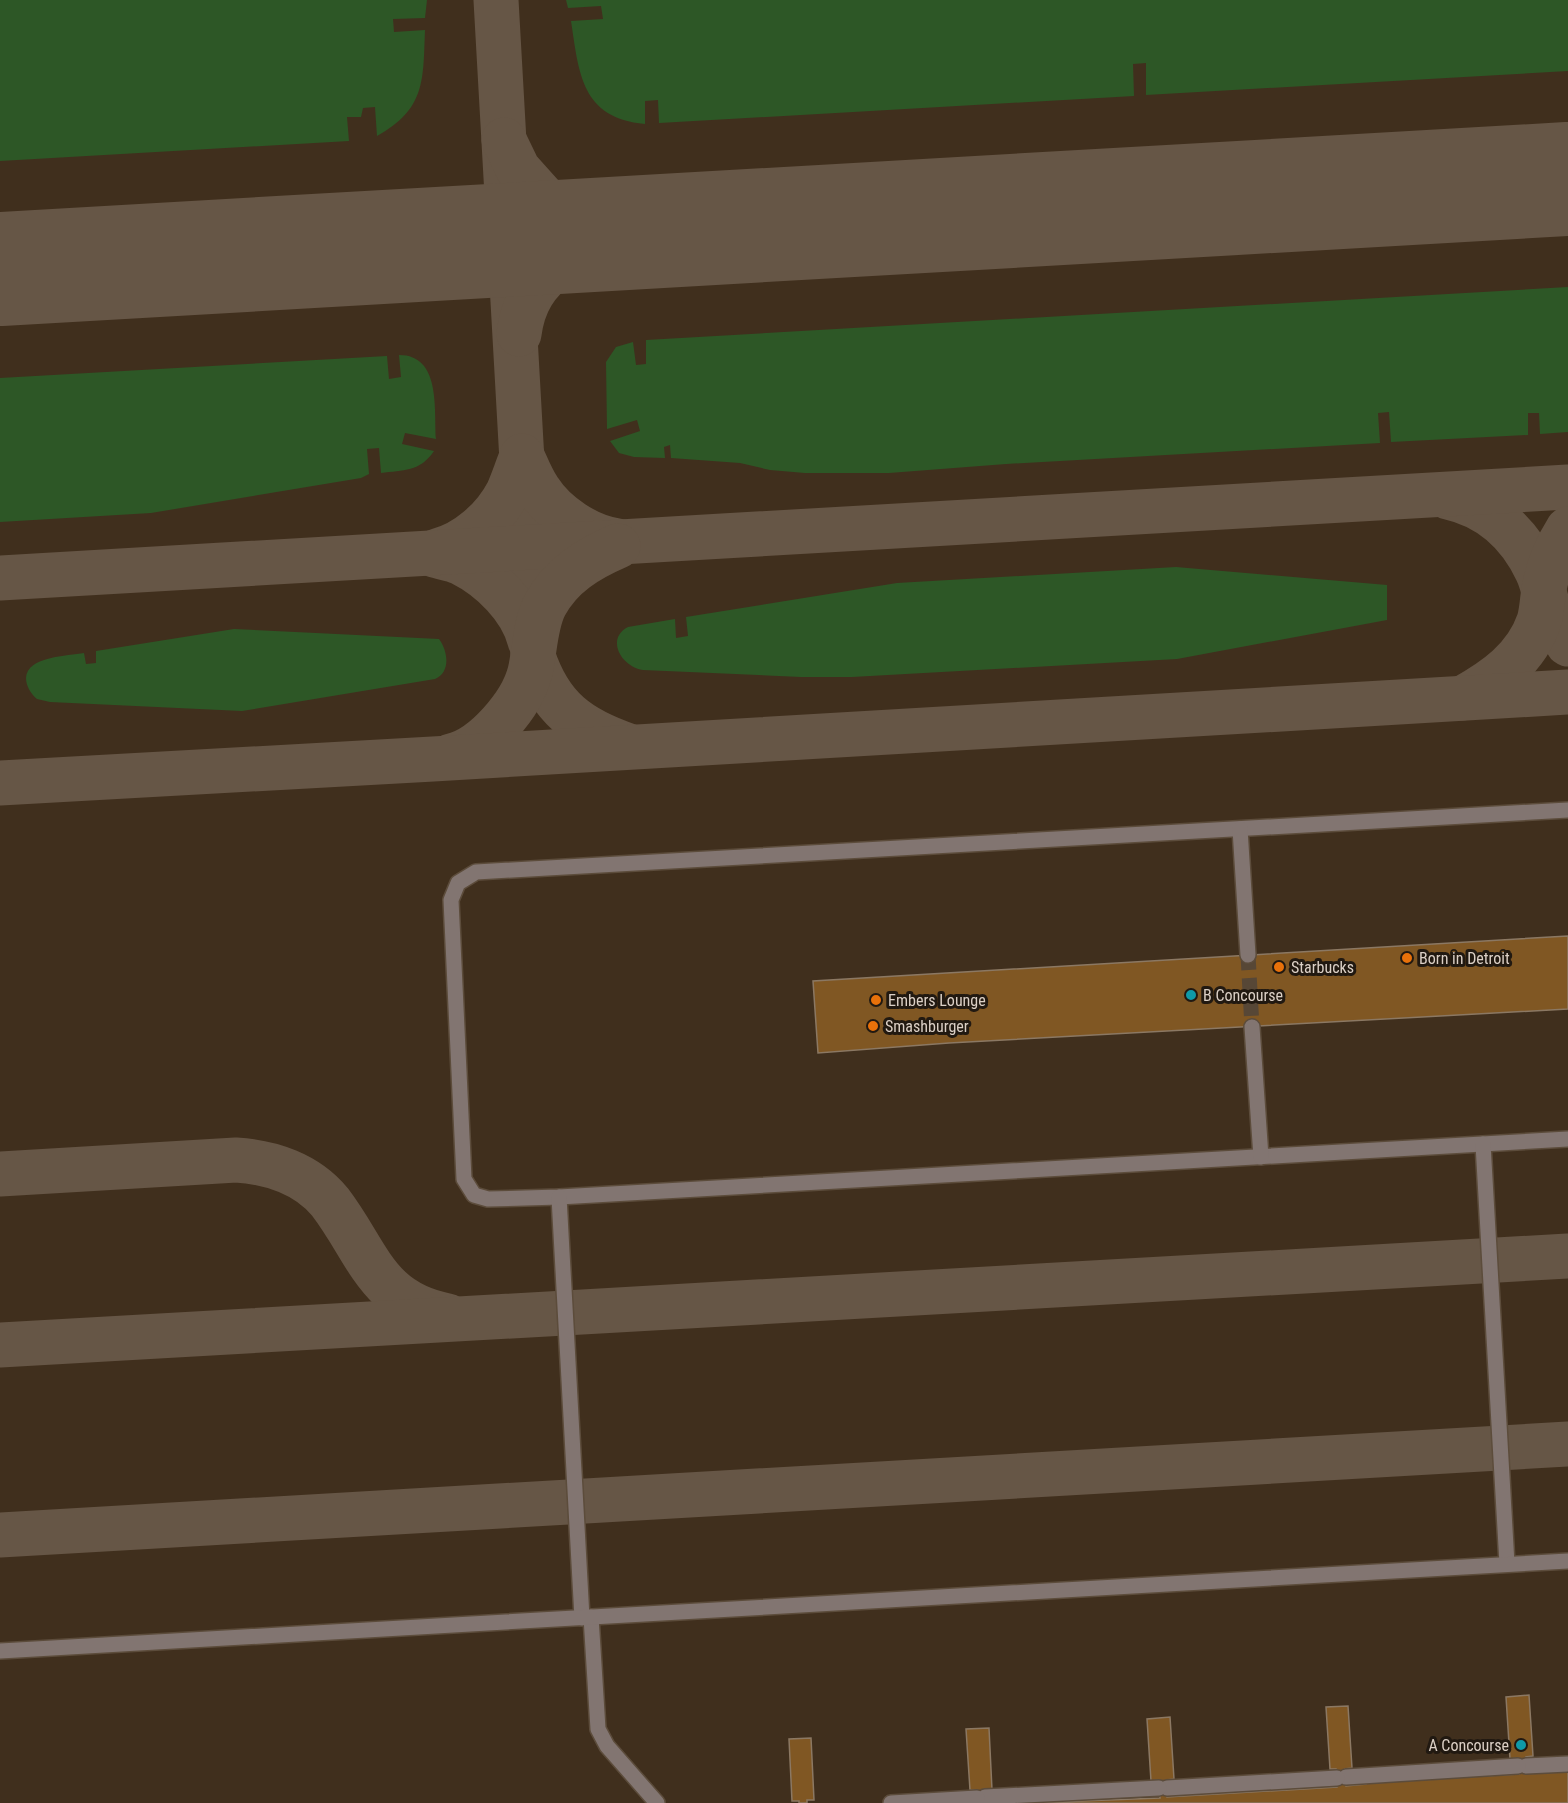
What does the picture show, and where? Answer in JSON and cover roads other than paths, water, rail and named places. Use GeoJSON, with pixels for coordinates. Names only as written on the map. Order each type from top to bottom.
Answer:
{"type":"FeatureCollection","features":[{"type":"Feature","properties":{"kind":"lane"},"geometry":{"type":"LineString","coordinates":[[1568,810],[476,872],[466,876],[458,883],[451,900],[464,1179],[474,1195],[488,1199],[559,1197],[1568,1139]]}},
{"type":"Feature","properties":{"kind":"lane"},"geometry":{"type":"LineString","coordinates":[[1240,829],[1248,955]]}},
{"type":"Feature","properties":{"kind":"lane"},"geometry":{"type":"LineString","coordinates":[[1252,1027],[1261,1157]]}},
{"type":"Feature","properties":{"kind":"lane"},"geometry":{"type":"LineString","coordinates":[[1483,1144],[1507,1564]]}},
{"type":"Feature","properties":{"kind":"lane"},"geometry":{"type":"LineString","coordinates":[[559,1197],[586,1617],[598,1729],[607,1746],[657,1803]]}},
{"type":"Feature","properties":{"kind":"lane"},"geometry":{"type":"LineString","coordinates":[[0,1651],[1568,1561]]}},
{"type":"Feature","properties":{"kind":"lane"},"geometry":{"type":"LineString","coordinates":[[891,1803],[1568,1764]]}},
{"type":"Feature","properties":{"kind":"tunnel"},"geometry":{"type":"LineString","coordinates":[[1248,955],[1252,1027]]}},
{"type":"Feature","properties":{"kind":"place","name":"Born in Detroit"},"geometry":{"type":"Point","coordinates":[1407,958]}},
{"type":"Feature","properties":{"kind":"place","name":"Starbucks"},"geometry":{"type":"Point","coordinates":[1279,967]}},
{"type":"Feature","properties":{"kind":"place","name":"B Concourse"},"geometry":{"type":"Point","coordinates":[1191,995]}},
{"type":"Feature","properties":{"kind":"place","name":"Embers Lounge"},"geometry":{"type":"Point","coordinates":[876,1000]}},
{"type":"Feature","properties":{"kind":"place","name":"Smashburger"},"geometry":{"type":"Point","coordinates":[873,1026]}},
{"type":"Feature","properties":{"kind":"place","name":"A Concourse"},"geometry":{"type":"Point","coordinates":[1521,1745]}}]}
